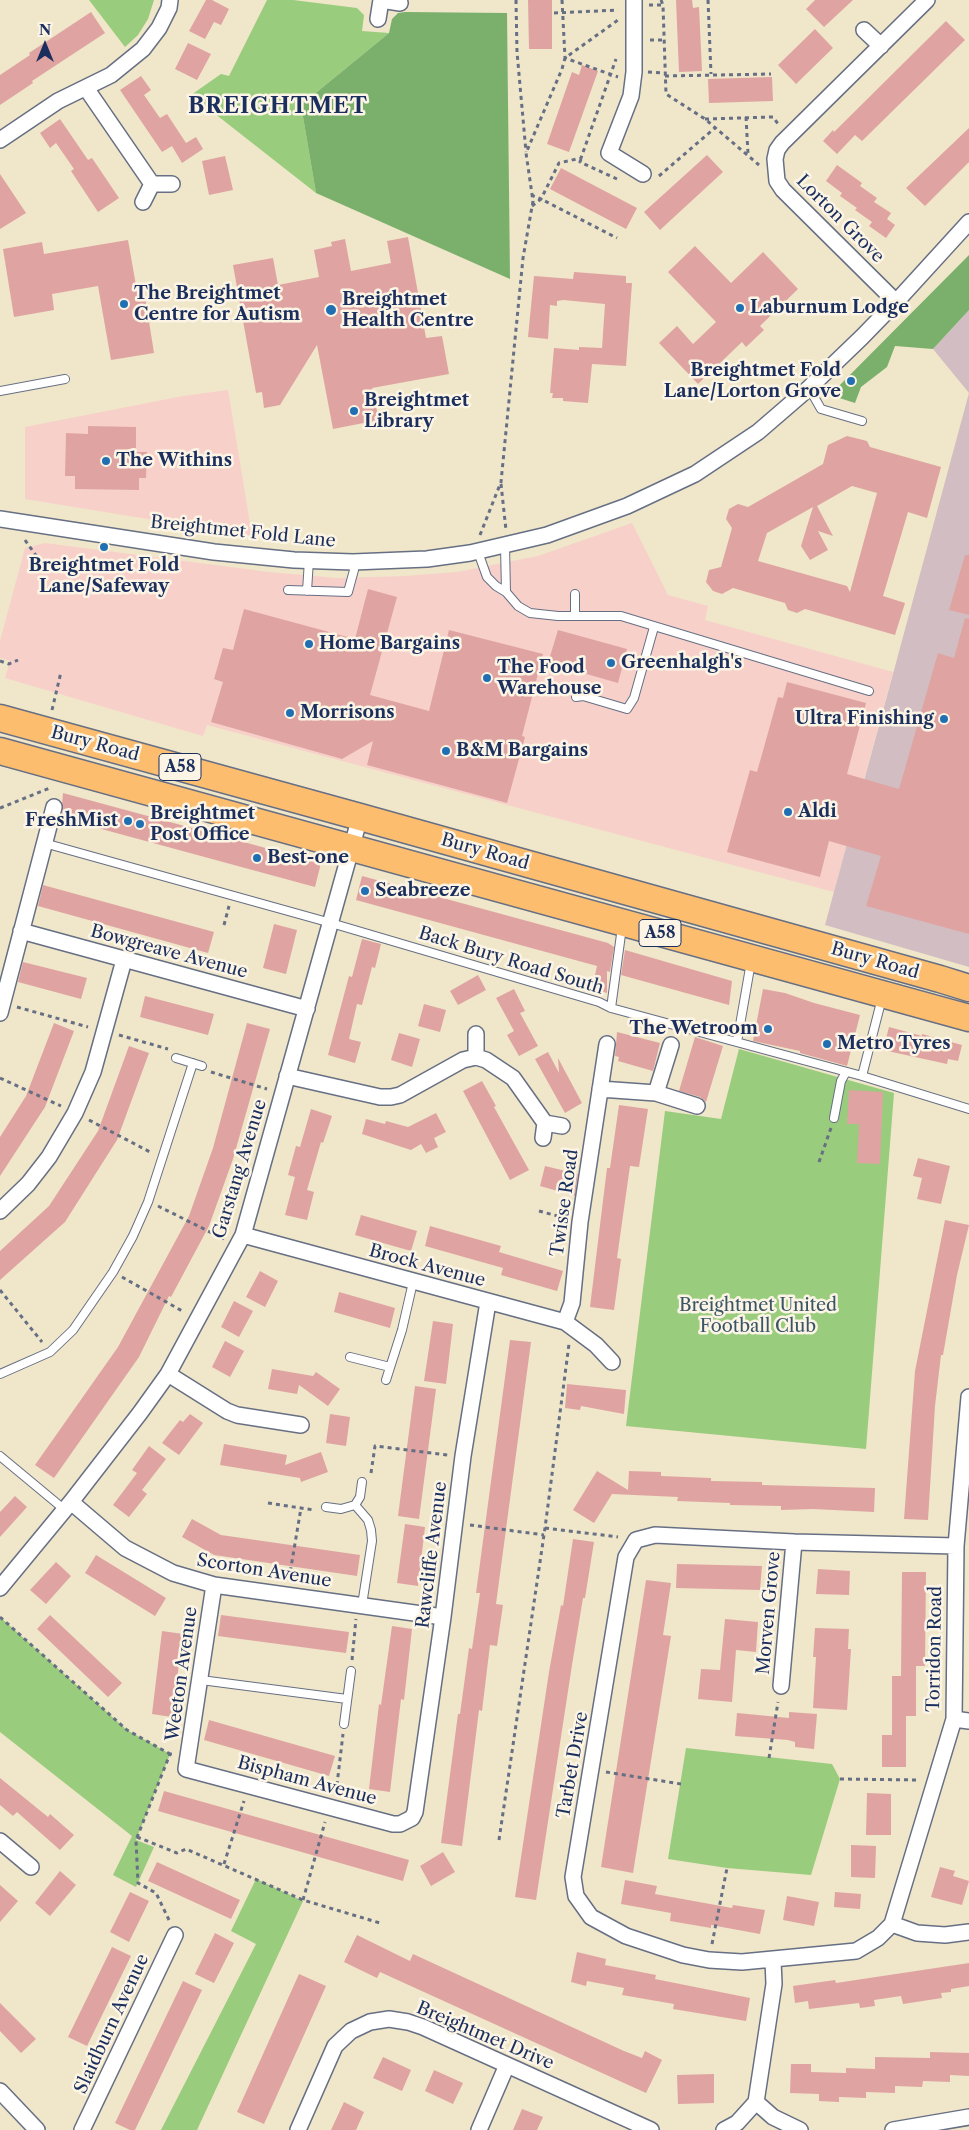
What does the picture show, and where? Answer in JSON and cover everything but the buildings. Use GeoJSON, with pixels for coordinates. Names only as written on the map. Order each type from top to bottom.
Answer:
{"type":"FeatureCollection","features":[{"type":"Feature","properties":{"kind":"highway","name":"Bury Road"},"geometry":{"type":"LineString","coordinates":[[0,718],[940,978],[969,988]]}},
{"type":"Feature","properties":{"kind":"highway","name":"Bury Road"},"geometry":{"type":"LineString","coordinates":[[0,752],[969,1018]]}},
{"type":"Feature","properties":{"kind":"street"},"geometry":{"type":"LineString","coordinates":[[0,140],[58,101],[111,75],[143,49],[159,28],[169,8],[170,0]]}},
{"type":"Feature","properties":{"kind":"street"},"geometry":{"type":"LineString","coordinates":[[378,19],[381,0],[400,3]]}},
{"type":"Feature","properties":{"kind":"street","name":"Lorton Grove"},"geometry":{"type":"LineString","coordinates":[[896,302],[783,190],[777,181],[775,159],[777,150],[788,138],[927,0]]}},
{"type":"Feature","properties":{"kind":"street"},"geometry":{"type":"LineString","coordinates":[[634,5],[633,82],[629,101],[609,153],[648,178]]}},
{"type":"Feature","properties":{"kind":"street"},"geometry":{"type":"LineString","coordinates":[[864,30],[880,46]]}},
{"type":"Feature","properties":{"kind":"street"},"geometry":{"type":"LineString","coordinates":[[86,88],[152,184]]}},
{"type":"Feature","properties":{"kind":"street"},"geometry":{"type":"LineString","coordinates":[[152,184],[172,184]]}},
{"type":"Feature","properties":{"kind":"street"},"geometry":{"type":"LineString","coordinates":[[143,202],[152,184]]}},
{"type":"Feature","properties":{"kind":"street","name":"Breightmet Fold Lane"},"geometry":{"type":"LineString","coordinates":[[0,519],[214,552],[354,562],[427,559],[474,553],[547,535],[627,506],[695,474],[758,432],[809,388],[896,302],[969,222]]}},
{"type":"Feature","properties":{"kind":"street"},"geometry":{"type":"LineString","coordinates":[[0,1013],[54,808]]}},
{"type":"Feature","properties":{"kind":"street","name":"Garstang Avenue"},"geometry":{"type":"LineString","coordinates":[[0,1588],[68,1506],[168,1374],[241,1240],[360,817]]}},
{"type":"Feature","properties":{"kind":"street","name":"Bowgreave Avenue"},"geometry":{"type":"LineString","coordinates":[[21,931],[307,1009]]}},
{"type":"Feature","properties":{"kind":"street"},"geometry":{"type":"LineString","coordinates":[[0,1211],[28,1184],[44,1164],[75,1112],[93,1072],[124,960]]}},
{"type":"Feature","properties":{"kind":"street"},"geometry":{"type":"LineString","coordinates":[[476,1034],[476,1058]]}},
{"type":"Feature","properties":{"kind":"street","name":"Twisse Road"},"geometry":{"type":"LineString","coordinates":[[565,1322],[572,1302],[580,1222],[607,1044]]}},
{"type":"Feature","properties":{"kind":"street"},"geometry":{"type":"LineString","coordinates":[[656,1093],[671,1045]]}},
{"type":"Feature","properties":{"kind":"street"},"geometry":{"type":"LineString","coordinates":[[287,1076],[380,1097],[391,1097],[400,1095],[464,1060],[476,1058],[486,1060],[513,1078],[545,1123],[543,1138]]}},
{"type":"Feature","properties":{"kind":"street"},"geometry":{"type":"LineString","coordinates":[[600,1089],[656,1093],[698,1106]]}},
{"type":"Feature","properties":{"kind":"street"},"geometry":{"type":"LineString","coordinates":[[545,1123],[562,1126]]}},
{"type":"Feature","properties":{"kind":"street","name":"Brock Avenue"},"geometry":{"type":"LineString","coordinates":[[241,1240],[565,1322],[600,1340],[612,1362]]}},
{"type":"Feature","properties":{"kind":"street","name":"Rawcliffe Avenue"},"geometry":{"type":"LineString","coordinates":[[415,1812],[443,1616],[463,1456],[488,1302]]}},
{"type":"Feature","properties":{"kind":"street"},"geometry":{"type":"LineString","coordinates":[[168,1374],[227,1411],[301,1425]]}},
{"type":"Feature","properties":{"kind":"street","name":"Torridon Road"},"geometry":{"type":"LineString","coordinates":[[892,1924],[954,1719],[956,1546],[969,1397]]}},
{"type":"Feature","properties":{"kind":"street","name":"Scorton Avenue"},"geometry":{"type":"LineString","coordinates":[[68,1506],[125,1548],[173,1573],[214,1585],[443,1616]]}},
{"type":"Feature","properties":{"kind":"street"},"geometry":{"type":"LineString","coordinates":[[636,1540],[655,1535],[794,1542],[956,1546]]}},
{"type":"Feature","properties":{"kind":"street","name":"Tarbet Drive"},"geometry":{"type":"LineString","coordinates":[[636,1540],[626,1557],[573,1877],[576,1896],[591,1917],[626,1936],[683,1955],[709,1960],[742,1962],[856,1951],[878,1938],[892,1924]]}},
{"type":"Feature","properties":{"kind":"street","name":"Morven Grove"},"geometry":{"type":"LineString","coordinates":[[781,1686],[794,1542]]}},
{"type":"Feature","properties":{"kind":"street","name":"Weeton Avenue"},"geometry":{"type":"LineString","coordinates":[[186,1769],[214,1585]]}},
{"type":"Feature","properties":{"kind":"street"},"geometry":{"type":"LineString","coordinates":[[954,1719],[969,1721]]}},
{"type":"Feature","properties":{"kind":"street","name":"Bispham Avenue"},"geometry":{"type":"LineString","coordinates":[[186,1769],[400,1824],[412,1818],[415,1812]]}},
{"type":"Feature","properties":{"kind":"street"},"geometry":{"type":"LineString","coordinates":[[0,1841],[31,1867]]}},
{"type":"Feature","properties":{"kind":"street"},"geometry":{"type":"LineString","coordinates":[[892,1924],[918,1933],[945,1935],[969,1932]]}},
{"type":"Feature","properties":{"kind":"street","name":"Slaidburn Avenue"},"geometry":{"type":"LineString","coordinates":[[82,2130],[175,1935]]}},
{"type":"Feature","properties":{"kind":"street"},"geometry":{"type":"LineString","coordinates":[[724,2130],[737,2123],[756,2102],[774,1984],[773,1960]]}},
{"type":"Feature","properties":{"kind":"street","name":"Breightmet Drive"},"geometry":{"type":"LineString","coordinates":[[298,2130],[335,2046],[343,2037],[370,2022],[389,2019],[408,2022],[651,2130]]}},
{"type":"Feature","properties":{"kind":"street"},"geometry":{"type":"LineString","coordinates":[[479,2130],[507,2065]]}},
{"type":"Feature","properties":{"kind":"street"},"geometry":{"type":"LineString","coordinates":[[0,2091],[37,2130]]}},
{"type":"Feature","properties":{"kind":"street"},"geometry":{"type":"LineString","coordinates":[[756,2102],[773,2116],[800,2130]]}},
{"type":"Feature","properties":{"kind":"street"},"geometry":{"type":"LineString","coordinates":[[895,2130],[969,2117]]}},
{"type":"Feature","properties":{"kind":"lane"},"geometry":{"type":"LineString","coordinates":[[0,391],[65,379]]}},
{"type":"Feature","properties":{"kind":"lane"},"geometry":{"type":"LineString","coordinates":[[809,388],[822,409],[862,421]]}},
{"type":"Feature","properties":{"kind":"lane"},"geometry":{"type":"LineString","coordinates":[[505,546],[506,592]]}},
{"type":"Feature","properties":{"kind":"lane"},"geometry":{"type":"LineString","coordinates":[[474,553],[487,577],[506,592],[518,606],[530,612],[543,616],[621,616],[869,690]]}},
{"type":"Feature","properties":{"kind":"lane"},"geometry":{"type":"LineString","coordinates":[[306,591],[309,560]]}},
{"type":"Feature","properties":{"kind":"lane"},"geometry":{"type":"LineString","coordinates":[[288,590],[348,592],[354,570],[354,562]]}},
{"type":"Feature","properties":{"kind":"lane"},"geometry":{"type":"LineString","coordinates":[[575,594],[576,616]]}},
{"type":"Feature","properties":{"kind":"lane"},"geometry":{"type":"LineString","coordinates":[[576,697],[583,696],[627,709],[634,698],[654,627]]}},
{"type":"Feature","properties":{"kind":"lane","name":"Back Bury Road South"},"geometry":{"type":"LineString","coordinates":[[44,843],[331,922],[599,1002],[611,1008],[862,1076],[969,1108]]}},
{"type":"Feature","properties":{"kind":"lane"},"geometry":{"type":"LineString","coordinates":[[611,1008],[623,923]]}},
{"type":"Feature","properties":{"kind":"lane"},"geometry":{"type":"LineString","coordinates":[[737,1042],[752,958]]}},
{"type":"Feature","properties":{"kind":"lane"},"geometry":{"type":"LineString","coordinates":[[862,1076],[883,994]]}},
{"type":"Feature","properties":{"kind":"lane"},"geometry":{"type":"LineString","coordinates":[[176,1058],[202,1066]]}},
{"type":"Feature","properties":{"kind":"lane"},"geometry":{"type":"LineString","coordinates":[[0,1374],[50,1352],[72,1330],[113,1272],[133,1236],[148,1202],[193,1063]]}},
{"type":"Feature","properties":{"kind":"lane"},"geometry":{"type":"LineString","coordinates":[[834,1118],[841,1081],[846,1072]]}},
{"type":"Feature","properties":{"kind":"lane"},"geometry":{"type":"LineString","coordinates":[[386,1380],[402,1330],[413,1282]]}},
{"type":"Feature","properties":{"kind":"lane"},"geometry":{"type":"LineString","coordinates":[[350,1357],[390,1367]]}},
{"type":"Feature","properties":{"kind":"lane"},"geometry":{"type":"LineString","coordinates":[[0,1456],[68,1506]]}},
{"type":"Feature","properties":{"kind":"lane"},"geometry":{"type":"LineString","coordinates":[[326,1507],[342,1509],[355,1505],[360,1497],[362,1482]]}},
{"type":"Feature","properties":{"kind":"lane"},"geometry":{"type":"LineString","coordinates":[[355,1505],[368,1520],[372,1541],[360,1605]]}},
{"type":"Feature","properties":{"kind":"lane"},"geometry":{"type":"LineString","coordinates":[[344,1724],[351,1671]]}},
{"type":"Feature","properties":{"kind":"lane"},"geometry":{"type":"LineString","coordinates":[[201,1680],[347,1699]]}},
{"type":"Feature","properties":{"kind":"path"},"geometry":{"type":"LineString","coordinates":[[506,530],[501,482],[523,258],[532,206],[517,52],[516,0]]}},
{"type":"Feature","properties":{"kind":"path"},"geometry":{"type":"LineString","coordinates":[[526,153],[565,58],[562,0]]}},
{"type":"Feature","properties":{"kind":"path"},"geometry":{"type":"LineString","coordinates":[[661,0],[663,5],[666,94],[716,127],[777,181]]}},
{"type":"Feature","properties":{"kind":"path"},"geometry":{"type":"LineString","coordinates":[[708,0],[711,75]]}},
{"type":"Feature","properties":{"kind":"path"},"geometry":{"type":"LineString","coordinates":[[565,58],[634,5]]}},
{"type":"Feature","properties":{"kind":"path"},"geometry":{"type":"LineString","coordinates":[[554,13],[634,5]]}},
{"type":"Feature","properties":{"kind":"path"},"geometry":{"type":"LineString","coordinates":[[532,206],[541,199],[560,163],[581,158],[618,55]]}},
{"type":"Feature","properties":{"kind":"path"},"geometry":{"type":"LineString","coordinates":[[565,58],[633,82]]}},
{"type":"Feature","properties":{"kind":"path"},"geometry":{"type":"LineString","coordinates":[[666,76],[771,74]]}},
{"type":"Feature","properties":{"kind":"path"},"geometry":{"type":"LineString","coordinates":[[746,117],[748,155]]}},
{"type":"Feature","properties":{"kind":"path"},"geometry":{"type":"LineString","coordinates":[[705,119],[772,117],[788,138]]}},
{"type":"Feature","properties":{"kind":"path"},"geometry":{"type":"LineString","coordinates":[[648,178],[716,127]]}},
{"type":"Feature","properties":{"kind":"path"},"geometry":{"type":"LineString","coordinates":[[531,194],[617,238]]}},
{"type":"Feature","properties":{"kind":"path"},"geometry":{"type":"LineString","coordinates":[[474,553],[501,482]]}},
{"type":"Feature","properties":{"kind":"path"},"geometry":{"type":"LineString","coordinates":[[18,522],[22,535],[45,568]]}},
{"type":"Feature","properties":{"kind":"path"},"geometry":{"type":"LineString","coordinates":[[0,661],[9,664],[18,660]]}},
{"type":"Feature","properties":{"kind":"path"},"geometry":{"type":"LineString","coordinates":[[46,731],[61,672]]}},
{"type":"Feature","properties":{"kind":"path"},"geometry":{"type":"LineString","coordinates":[[0,808],[52,787]]}},
{"type":"Feature","properties":{"kind":"path"},"geometry":{"type":"LineString","coordinates":[[224,925],[233,895]]}},
{"type":"Feature","properties":{"kind":"path"},"geometry":{"type":"LineString","coordinates":[[202,1066],[202,1070],[282,1093]]}},
{"type":"Feature","properties":{"kind":"path"},"geometry":{"type":"LineString","coordinates":[[820,1162],[834,1118]]}},
{"type":"Feature","properties":{"kind":"path"},"geometry":{"type":"LineString","coordinates":[[148,1202],[241,1240]]}},
{"type":"Feature","properties":{"kind":"path"},"geometry":{"type":"LineString","coordinates":[[539,1211],[580,1222]]}},
{"type":"Feature","properties":{"kind":"path"},"geometry":{"type":"LineString","coordinates":[[113,1272],[197,1319]]}},
{"type":"Feature","properties":{"kind":"path"},"geometry":{"type":"LineString","coordinates":[[0,1290],[50,1352]]}},
{"type":"Feature","properties":{"kind":"path"},"geometry":{"type":"LineString","coordinates":[[499,1840],[545,1528],[570,1338],[565,1322]]}},
{"type":"Feature","properties":{"kind":"path"},"geometry":{"type":"LineString","coordinates":[[370,1479],[375,1446],[463,1456]]}},
{"type":"Feature","properties":{"kind":"path"},"geometry":{"type":"LineString","coordinates":[[268,1503],[318,1511],[326,1507]]}},
{"type":"Feature","properties":{"kind":"path"},"geometry":{"type":"LineString","coordinates":[[287,1595],[301,1508]]}},
{"type":"Feature","properties":{"kind":"path"},"geometry":{"type":"LineString","coordinates":[[455,1523],[544,1535]]}},
{"type":"Feature","properties":{"kind":"path"},"geometry":{"type":"LineString","coordinates":[[545,1528],[636,1540]]}},
{"type":"Feature","properties":{"kind":"path"},"geometry":{"type":"LineString","coordinates":[[351,1671],[360,1605]]}},
{"type":"Feature","properties":{"kind":"path"},"geometry":{"type":"LineString","coordinates":[[0,1617],[127,1730],[170,1754],[189,1753]]}},
{"type":"Feature","properties":{"kind":"path"},"geometry":{"type":"LineString","coordinates":[[768,1758],[781,1686]]}},
{"type":"Feature","properties":{"kind":"path"},"geometry":{"type":"LineString","coordinates":[[303,1900],[332,1807],[344,1724]]}},
{"type":"Feature","properties":{"kind":"path"},"geometry":{"type":"LineString","coordinates":[[170,1754],[137,1837],[138,1883],[156,1893],[175,1935]]}},
{"type":"Feature","properties":{"kind":"path"},"geometry":{"type":"LineString","coordinates":[[591,1770],[682,1784]]}},
{"type":"Feature","properties":{"kind":"path"},"geometry":{"type":"LineString","coordinates":[[840,1779],[936,1780]]}},
{"type":"Feature","properties":{"kind":"path"},"geometry":{"type":"LineString","coordinates":[[224,1864],[248,1785]]}},
{"type":"Feature","properties":{"kind":"path"},"geometry":{"type":"LineString","coordinates":[[137,1837],[177,1853],[186,1849],[303,1900],[380,1923]]}},
{"type":"Feature","properties":{"kind":"path"},"geometry":{"type":"LineString","coordinates":[[709,1960],[727,1868]]}},
{"type":"Feature","properties":{"kind":"shaded area"},"geometry":{"type":"Polygon","coordinates":[[[969,310],[969,393],[933,349],[969,310]]]}},
{"type":"Feature","properties":{"kind":"shaded area"},"geometry":{"type":"Polygon","coordinates":[[[228,390],[252,536],[25,499],[25,427],[183,396],[228,390]]]}},
{"type":"Feature","properties":{"kind":"shaded area"},"geometry":{"type":"Polygon","coordinates":[[[969,393],[969,967],[825,925],[969,393]]]}},
{"type":"Feature","properties":{"kind":"shaded area"},"geometry":{"type":"Polygon","coordinates":[[[632,523],[668,595],[708,606],[705,620],[893,672],[834,892],[207,725],[203,736],[5,678],[10,661],[0,658],[0,641],[25,548],[45,543],[269,572],[337,578],[405,576],[457,572],[538,556],[632,523]]]}},
{"type":"Feature","properties":{"kind":"green space"},"geometry":{"type":"Polygon","coordinates":[[[89,0],[154,0],[148,19],[138,35],[125,47],[89,0]]]}},
{"type":"Feature","properties":{"kind":"green space"},"geometry":{"type":"Polygon","coordinates":[[[267,0],[293,0],[357,8],[364,15],[362,31],[389,33],[301,105],[316,193],[191,95],[221,74],[229,76],[267,0]]]}},
{"type":"Feature","properties":{"kind":"green space"},"geometry":{"type":"Polygon","coordinates":[[[398,13],[507,13],[510,279],[316,193],[301,105],[389,33],[392,19],[398,13]]]}},
{"type":"Feature","properties":{"kind":"green space"},"geometry":{"type":"Polygon","coordinates":[[[969,255],[969,310],[933,349],[895,346],[887,367],[861,387],[855,403],[830,395],[969,255]]]}},
{"type":"Feature","properties":{"kind":"green space","name":"Breightmet United Football Club"},"geometry":{"type":"Polygon","coordinates":[[[739,1049],[894,1093],[866,1449],[626,1426],[665,1111],[721,1119],[739,1049]]]}},
{"type":"Feature","properties":{"kind":"green space"},"geometry":{"type":"Polygon","coordinates":[[[0,1617],[127,1730],[170,1754],[136,1840],[154,1847],[136,1887],[113,1875],[132,1836],[0,1732],[0,1617]]]}},
{"type":"Feature","properties":{"kind":"green space"},"geometry":{"type":"Polygon","coordinates":[[[686,1748],[832,1764],[840,1779],[811,1875],[727,1868],[668,1859],[686,1748]]]}},
{"type":"Feature","properties":{"kind":"green space"},"geometry":{"type":"Polygon","coordinates":[[[256,1879],[303,1901],[197,2130],[161,2130],[256,1944],[231,1931],[256,1879]]]}},
{"type":"Feature","properties":{"kind":"place","name":"The Breightmet Centre for Autism"},"geometry":{"type":"Point","coordinates":[124,304]}},
{"type":"Feature","properties":{"kind":"place","name":"Laburnum Lodge"},"geometry":{"type":"Point","coordinates":[740,308]}},
{"type":"Feature","properties":{"kind":"place","name":"Breightmet Health Centre"},"geometry":{"type":"Point","coordinates":[331,310]}},
{"type":"Feature","properties":{"kind":"place","name":"Breightmet Fold Lane/Lorton Grove"},"geometry":{"type":"Point","coordinates":[851,381]}},
{"type":"Feature","properties":{"kind":"place","name":"Breightmet Library"},"geometry":{"type":"Point","coordinates":[354,411]}},
{"type":"Feature","properties":{"kind":"place","name":"The Withins"},"geometry":{"type":"Point","coordinates":[106,461]}},
{"type":"Feature","properties":{"kind":"place","name":"Breightmet Fold Lane/Safeway"},"geometry":{"type":"Point","coordinates":[104,547]}},
{"type":"Feature","properties":{"kind":"place","name":"Home Bargains"},"geometry":{"type":"Point","coordinates":[309,644]}},
{"type":"Feature","properties":{"kind":"place","name":"Greenhalgh's"},"geometry":{"type":"Point","coordinates":[611,663]}},
{"type":"Feature","properties":{"kind":"place","name":"The Food Warehouse"},"geometry":{"type":"Point","coordinates":[487,678]}},
{"type":"Feature","properties":{"kind":"place","name":"Morrisons"},"geometry":{"type":"Point","coordinates":[290,713]}},
{"type":"Feature","properties":{"kind":"place","name":"Ultra Finishing"},"geometry":{"type":"Point","coordinates":[944,719]}},
{"type":"Feature","properties":{"kind":"place","name":"B&M Bargains"},"geometry":{"type":"Point","coordinates":[446,751]}},
{"type":"Feature","properties":{"kind":"place","name":"Aldi"},"geometry":{"type":"Point","coordinates":[788,812]}},
{"type":"Feature","properties":{"kind":"place","name":"FreshMist"},"geometry":{"type":"Point","coordinates":[128,821]}},
{"type":"Feature","properties":{"kind":"place","name":"Breightmet Post Office"},"geometry":{"type":"Point","coordinates":[140,824]}},
{"type":"Feature","properties":{"kind":"place","name":"Best-one"},"geometry":{"type":"Point","coordinates":[257,858]}},
{"type":"Feature","properties":{"kind":"place","name":"Seabreeze"},"geometry":{"type":"Point","coordinates":[365,891]}},
{"type":"Feature","properties":{"kind":"place","name":"The Wetroom"},"geometry":{"type":"Point","coordinates":[768,1029]}},
{"type":"Feature","properties":{"kind":"place","name":"Metro Tyres"},"geometry":{"type":"Point","coordinates":[827,1044]}},
{"type":"Feature","properties":{"kind":"district","name":"BREIGHTMET"},"geometry":{"type":"Point","coordinates":[278,107]}}]}
